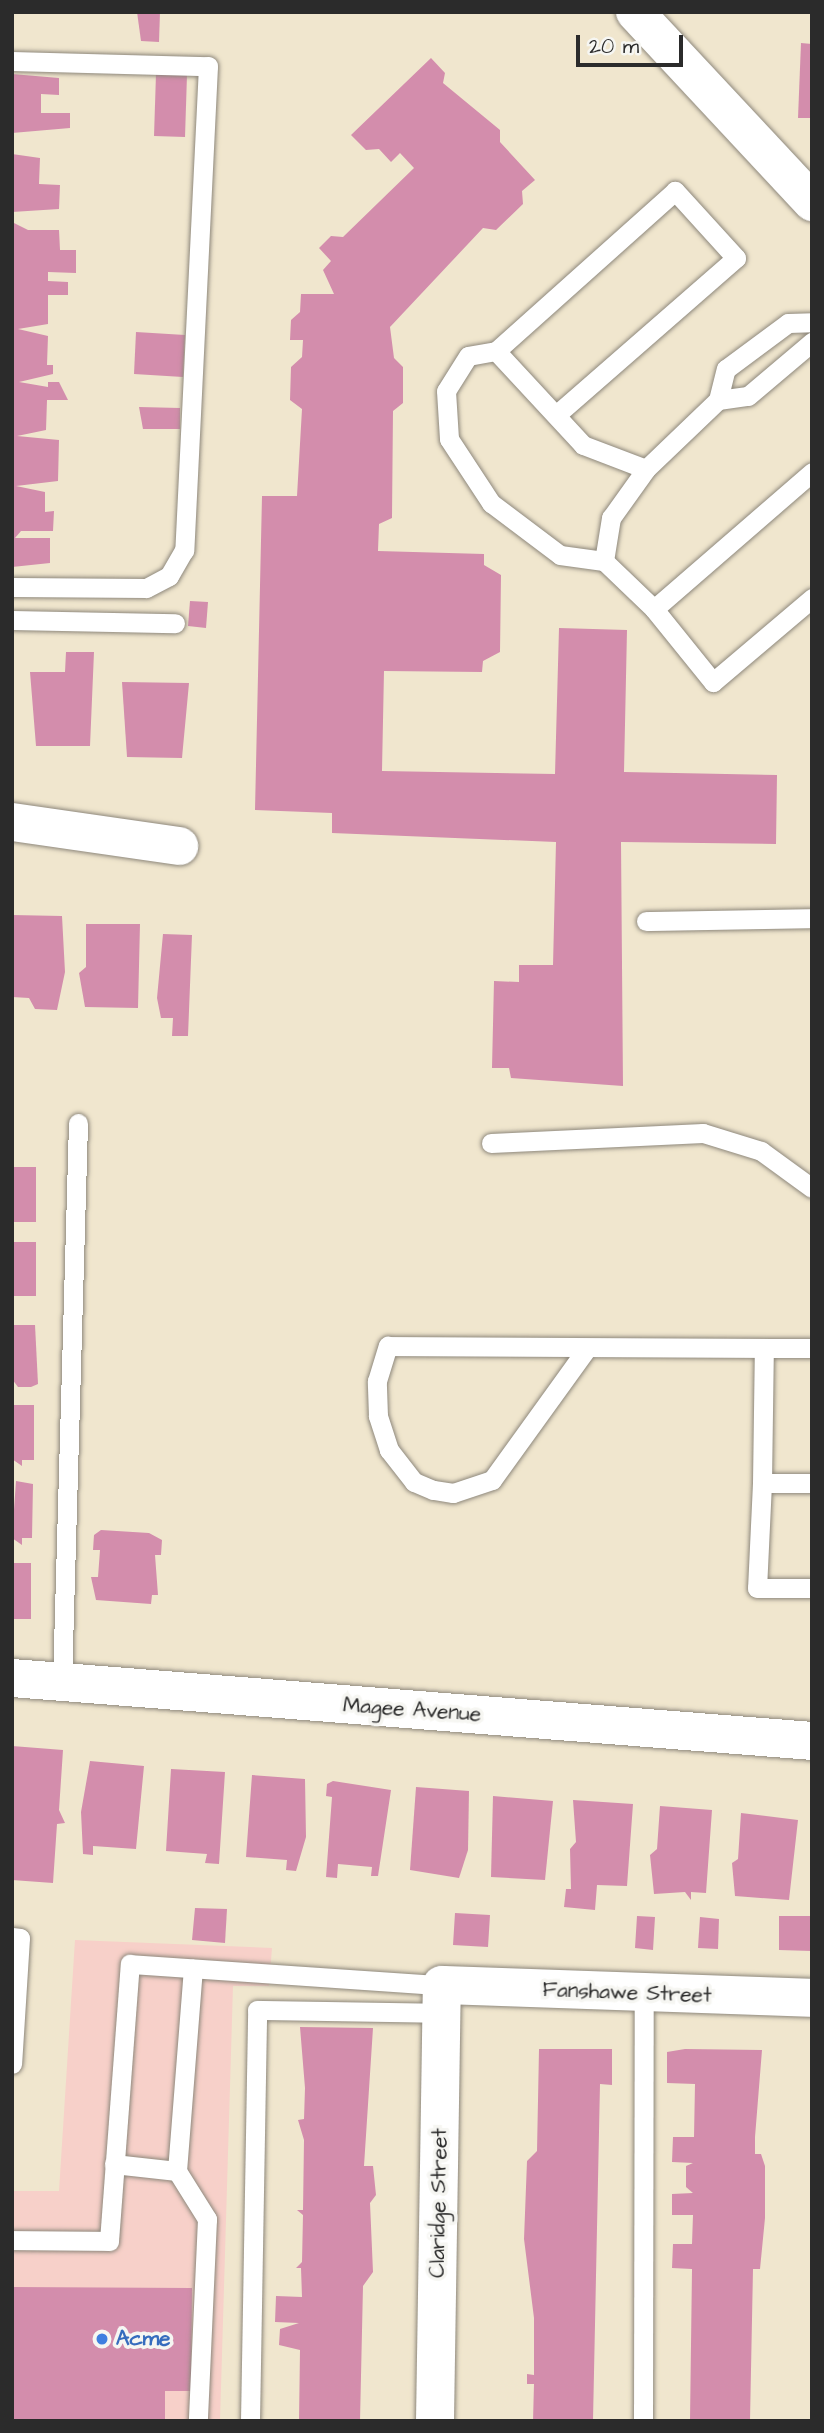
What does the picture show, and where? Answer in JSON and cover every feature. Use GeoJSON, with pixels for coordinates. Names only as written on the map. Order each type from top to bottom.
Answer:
{"type":"FeatureCollection","features":[{"type":"Feature","properties":{"kind":"street"},"geometry":{"type":"LineString","coordinates":[[635,12],[812,202]]}},
{"type":"Feature","properties":{"kind":"street"},"geometry":{"type":"LineString","coordinates":[[12,822],[179,846]]}},
{"type":"Feature","properties":{"kind":"street","name":"Magee Avenue"},"geometry":{"type":"LineString","coordinates":[[12,1678],[812,1741]]}},
{"type":"Feature","properties":{"kind":"street","name":"Fanshawe Street"},"geometry":{"type":"LineString","coordinates":[[442,1999],[644,1994],[812,1998]]}},
{"type":"Feature","properties":{"kind":"street","name":"Claridge Street"},"geometry":{"type":"LineString","coordinates":[[435,2421],[442,1999]]}},
{"type":"Feature","properties":{"kind":"lane"},"geometry":{"type":"LineString","coordinates":[[12,61],[208,66],[184,550],[169,576],[146,588],[12,587]]}},
{"type":"Feature","properties":{"kind":"lane"},"geometry":{"type":"LineString","coordinates":[[555,415],[736,258],[675,191],[496,351],[468,356],[446,391],[449,439],[491,503],[561,555],[604,562],[654,609],[713,682],[812,598]]}},
{"type":"Feature","properties":{"kind":"lane"},"geometry":{"type":"LineString","coordinates":[[719,401],[726,369],[788,323],[812,322]]}},
{"type":"Feature","properties":{"kind":"lane"},"geometry":{"type":"LineString","coordinates":[[604,562],[611,518],[646,469],[719,401],[748,396],[812,342]]}},
{"type":"Feature","properties":{"kind":"lane"},"geometry":{"type":"LineString","coordinates":[[496,351],[583,445],[646,469]]}},
{"type":"Feature","properties":{"kind":"lane"},"geometry":{"type":"LineString","coordinates":[[654,609],[812,472]]}},
{"type":"Feature","properties":{"kind":"lane"},"geometry":{"type":"LineString","coordinates":[[12,620],[175,623]]}},
{"type":"Feature","properties":{"kind":"lane"},"geometry":{"type":"LineString","coordinates":[[646,922],[812,918]]}},
{"type":"Feature","properties":{"kind":"lane"},"geometry":{"type":"LineString","coordinates":[[62,1682],[78,1123]]}},
{"type":"Feature","properties":{"kind":"lane"},"geometry":{"type":"LineString","coordinates":[[491,1143],[703,1133],[761,1151],[812,1188]]}},
{"type":"Feature","properties":{"kind":"lane"},"geometry":{"type":"LineString","coordinates":[[585,1351],[492,1480],[453,1493],[424,1486],[399,1468],[378,1416],[377,1381],[388,1346],[585,1351],[812,1348]]}},
{"type":"Feature","properties":{"kind":"lane"},"geometry":{"type":"LineString","coordinates":[[764,1348],[757,1588],[812,1588]]}},
{"type":"Feature","properties":{"kind":"lane"},"geometry":{"type":"LineString","coordinates":[[762,1483],[812,1483]]}},
{"type":"Feature","properties":{"kind":"lane"},"geometry":{"type":"LineString","coordinates":[[12,1937],[20,1938],[12,2064]]}},
{"type":"Feature","properties":{"kind":"lane"},"geometry":{"type":"LineString","coordinates":[[12,2240],[109,2241],[130,1965],[192,1969],[442,1999]]}},
{"type":"Feature","properties":{"kind":"lane"},"geometry":{"type":"LineString","coordinates":[[192,1969],[177,2171],[207,2219],[198,2421]]}},
{"type":"Feature","properties":{"kind":"lane"},"geometry":{"type":"LineString","coordinates":[[643,2421],[644,1994]]}},
{"type":"Feature","properties":{"kind":"lane"},"geometry":{"type":"LineString","coordinates":[[250,2421],[257,2010],[442,1999]]}},
{"type":"Feature","properties":{"kind":"lane"},"geometry":{"type":"LineString","coordinates":[[114,2164],[177,2171]]}},
{"type":"Feature","properties":{"kind":"shaded area"},"geometry":{"type":"Polygon","coordinates":[[[75,1940],[272,1948],[269,1986],[233,1986],[220,2421],[12,2421],[12,2191],[59,2191],[75,1940]]]}},
{"type":"Feature","properties":{"kind":"building"},"geometry":{"type":"Polygon","coordinates":[[[137,12],[160,12],[159,42],[141,41],[137,12]]]}},
{"type":"Feature","properties":{"kind":"building"},"geometry":{"type":"Polygon","coordinates":[[[801,43],[812,44],[812,118],[798,118],[801,43]]]}},
{"type":"Feature","properties":{"kind":"building"},"geometry":{"type":"Polygon","coordinates":[[[431,58],[445,73],[443,83],[500,130],[500,142],[535,180],[522,191],[523,204],[496,230],[483,228],[390,327],[394,358],[403,367],[403,403],[393,411],[392,518],[379,524],[378,551],[484,554],[484,565],[501,575],[500,652],[483,661],[482,672],[384,671],[382,771],[555,774],[559,628],[627,630],[624,772],[777,775],[776,844],[621,842],[623,1086],[511,1078],[509,1068],[492,1068],[494,981],[519,982],[519,965],[553,965],[556,842],[332,833],[332,813],[255,810],[262,496],[297,496],[302,409],[290,400],[291,367],[302,357],[303,340],[290,340],[291,320],[300,312],[301,294],[334,294],[323,270],[331,261],[319,248],[331,236],[343,237],[414,168],[400,153],[391,162],[379,149],[366,150],[351,135],[431,58]]]}},
{"type":"Feature","properties":{"kind":"building"},"geometry":{"type":"Polygon","coordinates":[[[12,74],[59,78],[59,95],[41,94],[41,113],[70,113],[70,128],[12,133],[12,74]]]}},
{"type":"Feature","properties":{"kind":"building"},"geometry":{"type":"Polygon","coordinates":[[[156,74],[187,75],[185,137],[154,136],[156,74]]]}},
{"type":"Feature","properties":{"kind":"building"},"geometry":{"type":"Polygon","coordinates":[[[12,154],[40,158],[39,184],[60,185],[59,209],[12,212],[12,154]]]}},
{"type":"Feature","properties":{"kind":"building"},"geometry":{"type":"Polygon","coordinates":[[[12,222],[28,230],[59,230],[60,250],[76,250],[76,273],[48,272],[48,281],[68,282],[68,295],[48,295],[48,324],[18,329],[48,336],[47,365],[53,365],[53,374],[19,382],[48,387],[48,382],[59,382],[68,400],[47,400],[46,430],[17,436],[59,440],[58,481],[16,486],[45,492],[45,512],[54,511],[53,531],[21,531],[15,538],[50,538],[50,563],[12,567],[12,222]]]}},
{"type":"Feature","properties":{"kind":"building"},"geometry":{"type":"Polygon","coordinates":[[[136,332],[185,335],[183,377],[134,374],[136,332]]]}},
{"type":"Feature","properties":{"kind":"building"},"geometry":{"type":"Polygon","coordinates":[[[139,407],[180,408],[180,429],[143,429],[139,407]]]}},
{"type":"Feature","properties":{"kind":"building"},"geometry":{"type":"Polygon","coordinates":[[[190,601],[208,602],[206,628],[188,626],[190,601]]]}},
{"type":"Feature","properties":{"kind":"building"},"geometry":{"type":"Polygon","coordinates":[[[66,652],[94,652],[90,746],[36,746],[30,672],[65,672],[66,652]]]}},
{"type":"Feature","properties":{"kind":"building"},"geometry":{"type":"Polygon","coordinates":[[[122,682],[189,683],[182,758],[127,757],[122,682]]]}},
{"type":"Feature","properties":{"kind":"building"},"geometry":{"type":"Polygon","coordinates":[[[12,915],[62,916],[65,972],[57,1010],[35,1009],[29,998],[12,997],[12,915]]]}},
{"type":"Feature","properties":{"kind":"building"},"geometry":{"type":"Polygon","coordinates":[[[86,924],[140,924],[138,1008],[85,1007],[79,973],[86,967],[86,924]]]}},
{"type":"Feature","properties":{"kind":"building"},"geometry":{"type":"Polygon","coordinates":[[[163,934],[192,935],[188,1036],[172,1036],[173,1018],[161,1018],[157,998],[163,934]]]}},
{"type":"Feature","properties":{"kind":"building"},"geometry":{"type":"Polygon","coordinates":[[[12,1167],[36,1167],[36,1222],[12,1222],[12,1167]]]}},
{"type":"Feature","properties":{"kind":"building"},"geometry":{"type":"Polygon","coordinates":[[[12,1242],[36,1242],[36,1296],[12,1296],[12,1242]]]}},
{"type":"Feature","properties":{"kind":"building"},"geometry":{"type":"Polygon","coordinates":[[[12,1325],[35,1325],[38,1384],[31,1387],[18,1387],[12,1379],[12,1325]]]}},
{"type":"Feature","properties":{"kind":"building"},"geometry":{"type":"Polygon","coordinates":[[[12,1405],[34,1405],[34,1460],[22,1460],[22,1466],[12,1459],[12,1405]]]}},
{"type":"Feature","properties":{"kind":"building"},"geometry":{"type":"Polygon","coordinates":[[[16,1481],[33,1484],[32,1538],[22,1538],[22,1545],[12,1538],[16,1481]]]}},
{"type":"Feature","properties":{"kind":"building"},"geometry":{"type":"Polygon","coordinates":[[[101,1530],[149,1533],[162,1540],[161,1555],[155,1555],[158,1595],[152,1595],[151,1604],[96,1600],[91,1577],[98,1577],[100,1550],[93,1550],[94,1535],[101,1530]]]}},
{"type":"Feature","properties":{"kind":"building"},"geometry":{"type":"Polygon","coordinates":[[[12,1563],[31,1563],[31,1619],[12,1619],[12,1563]]]}},
{"type":"Feature","properties":{"kind":"building"},"geometry":{"type":"Polygon","coordinates":[[[12,1746],[63,1750],[59,1810],[65,1823],[57,1824],[53,1883],[12,1880],[12,1746]]]}},
{"type":"Feature","properties":{"kind":"building"},"geometry":{"type":"Polygon","coordinates":[[[90,1761],[144,1766],[136,1849],[93,1846],[93,1855],[83,1854],[81,1812],[90,1761]]]}},
{"type":"Feature","properties":{"kind":"building"},"geometry":{"type":"Polygon","coordinates":[[[171,1769],[225,1772],[219,1864],[205,1863],[207,1854],[166,1851],[171,1769]]]}},
{"type":"Feature","properties":{"kind":"building"},"geometry":{"type":"Polygon","coordinates":[[[252,1775],[305,1779],[306,1837],[296,1871],[286,1870],[287,1860],[246,1857],[252,1775]]]}},
{"type":"Feature","properties":{"kind":"building"},"geometry":{"type":"Polygon","coordinates":[[[333,1781],[391,1790],[378,1876],[371,1876],[372,1867],[338,1864],[337,1878],[326,1877],[332,1797],[326,1796],[327,1784],[333,1781]]]}},
{"type":"Feature","properties":{"kind":"building"},"geometry":{"type":"Polygon","coordinates":[[[416,1787],[469,1791],[468,1850],[459,1878],[410,1870],[416,1787]]]}},
{"type":"Feature","properties":{"kind":"building"},"geometry":{"type":"Polygon","coordinates":[[[493,1796],[553,1801],[545,1880],[491,1877],[493,1796]]]}},
{"type":"Feature","properties":{"kind":"building"},"geometry":{"type":"Polygon","coordinates":[[[573,1800],[633,1804],[627,1886],[597,1885],[595,1910],[564,1907],[566,1889],[571,1889],[570,1849],[576,1842],[573,1800]]]}},
{"type":"Feature","properties":{"kind":"building"},"geometry":{"type":"Polygon","coordinates":[[[660,1806],[712,1810],[706,1893],[691,1892],[691,1900],[685,1892],[654,1894],[650,1855],[657,1849],[660,1806]]]}},
{"type":"Feature","properties":{"kind":"building"},"geometry":{"type":"Polygon","coordinates":[[[741,1813],[798,1820],[789,1900],[735,1896],[732,1863],[738,1859],[741,1813]]]}},
{"type":"Feature","properties":{"kind":"building"},"geometry":{"type":"Polygon","coordinates":[[[195,1908],[227,1909],[225,1943],[192,1940],[195,1908]]]}},
{"type":"Feature","properties":{"kind":"building"},"geometry":{"type":"Polygon","coordinates":[[[455,1913],[490,1915],[488,1947],[453,1945],[455,1913]]]}},
{"type":"Feature","properties":{"kind":"building"},"geometry":{"type":"Polygon","coordinates":[[[637,1916],[655,1917],[653,1950],[635,1948],[637,1916]]]}},
{"type":"Feature","properties":{"kind":"building"},"geometry":{"type":"Polygon","coordinates":[[[779,1916],[812,1916],[812,1951],[779,1950],[779,1916]]]}},
{"type":"Feature","properties":{"kind":"building"},"geometry":{"type":"Polygon","coordinates":[[[700,1917],[719,1919],[718,1949],[698,1948],[700,1917]]]}},
{"type":"Feature","properties":{"kind":"building"},"geometry":{"type":"Polygon","coordinates":[[[300,2027],[373,2028],[364,2166],[373,2166],[376,2195],[370,2203],[373,2272],[363,2286],[360,2421],[299,2421],[300,2350],[279,2345],[280,2329],[299,2323],[275,2322],[276,2296],[302,2297],[301,2268],[296,2268],[302,2262],[303,2215],[297,2210],[303,2210],[304,2140],[298,2120],[304,2119],[305,2088],[300,2027]]]}},
{"type":"Feature","properties":{"kind":"building"},"geometry":{"type":"Polygon","coordinates":[[[539,2049],[612,2049],[612,2085],[600,2084],[593,2421],[533,2421],[534,2384],[527,2384],[527,2374],[534,2375],[534,2318],[524,2239],[527,2161],[537,2151],[539,2049]]]}},
{"type":"Feature","properties":{"kind":"building"},"geometry":{"type":"Polygon","coordinates":[[[685,2049],[762,2050],[755,2154],[761,2154],[765,2166],[765,2218],[760,2269],[753,2269],[750,2421],[690,2421],[692,2269],[672,2268],[673,2244],[692,2244],[693,2215],[672,2215],[672,2194],[693,2193],[686,2187],[686,2166],[693,2163],[672,2162],[673,2137],[694,2137],[695,2084],[667,2083],[667,2052],[685,2049]]]}},
{"type":"Feature","properties":{"kind":"building","name":"Acme"},"geometry":{"type":"Polygon","coordinates":[[[12,2287],[192,2288],[191,2391],[165,2391],[165,2421],[12,2421],[12,2287]]]}},
{"type":"Feature","properties":{"kind":"place","name":"Acme"},"geometry":{"type":"Point","coordinates":[102,2339]}}]}
